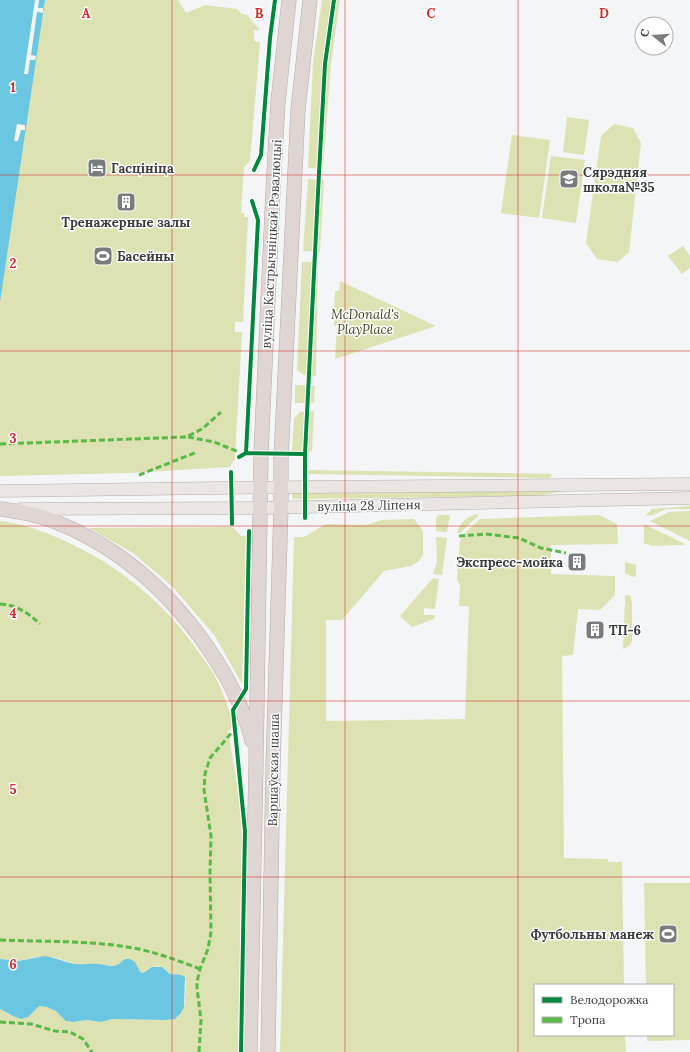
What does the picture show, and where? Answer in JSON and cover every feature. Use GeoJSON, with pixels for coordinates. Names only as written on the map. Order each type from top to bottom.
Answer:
{"type":"FeatureCollection","features":[{"type":"Feature","properties":{"kind":"highway","name":"вуліца Кастрычніцкай Рэвалюцыі"},"geometry":{"type":"LineString","coordinates":[[260,488],[272,190],[278,102],[290,0]]}},
{"type":"Feature","properties":{"kind":"highway","name":"вуліца Кастрычніцкай Рэвалюцыі"},"geometry":{"type":"LineString","coordinates":[[281,487],[298,110],[310,0]]}},
{"type":"Feature","properties":{"kind":"highway","name":"Варшаўская шаша"},"geometry":{"type":"LineString","coordinates":[[268,1052],[273,774],[281,487]]}},
{"type":"Feature","properties":{"kind":"highway","name":"Варшаўская шаша"},"geometry":{"type":"LineString","coordinates":[[250,1052],[260,488]]}},
{"type":"Feature","properties":{"kind":"highway"},"geometry":{"type":"LineString","coordinates":[[1,509],[45,518],[70,528],[108,548],[131,565],[168,598],[198,635],[226,676],[247,722],[256,765]]}},
{"type":"Feature","properties":{"kind":"main road","name":"вуліца 28 Ліпеня"},"geometry":{"type":"LineString","coordinates":[[0,491],[690,484]]}},
{"type":"Feature","properties":{"kind":"main road","name":"вуліца 28 Ліпеня"},"geometry":{"type":"LineString","coordinates":[[1,509],[260,508],[690,498]]}},
{"type":"Feature","properties":{"kind":"green space"},"geometry":{"type":"Polygon","coordinates":[[[0,0],[178,0],[186,13],[205,5],[237,9],[242,14],[247,15],[260,30],[254,30],[254,41],[260,42],[250,161],[244,167],[241,213],[244,213],[244,217],[248,217],[243,322],[235,322],[235,332],[242,332],[235,458],[230,467],[129,473],[0,476],[0,0]]]}},
{"type":"Feature","properties":{"kind":"green space"},"geometry":{"type":"Polygon","coordinates":[[[322,0],[340,0],[331,64],[323,169],[308,168],[313,63],[322,0]]]}},
{"type":"Feature","properties":{"kind":"green space"},"geometry":{"type":"Polygon","coordinates":[[[567,117],[589,120],[584,155],[563,152],[567,117]]]}},
{"type":"Feature","properties":{"kind":"green space"},"geometry":{"type":"Polygon","coordinates":[[[614,124],[633,128],[641,143],[629,252],[618,262],[597,259],[586,243],[601,136],[614,124]]]}},
{"type":"Feature","properties":{"kind":"green space"},"geometry":{"type":"Polygon","coordinates":[[[512,135],[550,140],[539,218],[501,213],[512,135]]]}},
{"type":"Feature","properties":{"kind":"green space"},"geometry":{"type":"Polygon","coordinates":[[[551,156],[585,160],[576,223],[542,218],[551,156]]]}},
{"type":"Feature","properties":{"kind":"green space"},"geometry":{"type":"Polygon","coordinates":[[[308,179],[324,180],[320,252],[303,251],[308,179]]]}},
{"type":"Feature","properties":{"kind":"green space"},"geometry":{"type":"Polygon","coordinates":[[[683,246],[690,256],[690,268],[682,274],[668,256],[683,246]]]}},
{"type":"Feature","properties":{"kind":"green space"},"geometry":{"type":"Polygon","coordinates":[[[302,262],[318,262],[316,376],[304,375],[297,370],[302,262]]]}},
{"type":"Feature","properties":{"kind":"green space","name":"McDonald's PlayPlace"},"geometry":{"type":"Polygon","coordinates":[[[340,281],[436,326],[335,359],[337,326],[334,326],[335,291],[339,291],[340,281]]]}},
{"type":"Feature","properties":{"kind":"green space"},"geometry":{"type":"Polygon","coordinates":[[[295,385],[315,386],[314,403],[295,403],[295,385]]]}},
{"type":"Feature","properties":{"kind":"green space"},"geometry":{"type":"Polygon","coordinates":[[[314,411],[312,450],[309,452],[292,452],[294,418],[300,412],[314,411]]]}},
{"type":"Feature","properties":{"kind":"green space"},"geometry":{"type":"Polygon","coordinates":[[[308,470],[552,474],[549,478],[308,474],[308,470]]]}},
{"type":"Feature","properties":{"kind":"green space"},"geometry":{"type":"Polygon","coordinates":[[[563,491],[537,496],[293,499],[292,496],[293,493],[563,491]]]}},
{"type":"Feature","properties":{"kind":"green space"},"geometry":{"type":"Polygon","coordinates":[[[690,506],[690,509],[666,509],[653,515],[645,516],[652,509],[690,506]]]}},
{"type":"Feature","properties":{"kind":"green space"},"geometry":{"type":"Polygon","coordinates":[[[690,511],[690,541],[650,521],[669,512],[690,511]]]}},
{"type":"Feature","properties":{"kind":"green space"},"geometry":{"type":"Polygon","coordinates":[[[476,514],[479,515],[460,533],[457,533],[464,521],[476,514]]]}},
{"type":"Feature","properties":{"kind":"green space"},"geometry":{"type":"Polygon","coordinates":[[[438,515],[450,515],[447,532],[436,531],[436,519],[438,515]]]}},
{"type":"Feature","properties":{"kind":"green space"},"geometry":{"type":"Polygon","coordinates":[[[599,515],[617,524],[618,544],[551,545],[551,574],[615,576],[615,595],[600,610],[578,609],[573,655],[562,656],[564,858],[608,859],[608,862],[622,862],[624,984],[534,984],[534,1036],[625,1036],[626,1052],[280,1052],[294,537],[304,537],[326,524],[366,525],[382,520],[414,519],[423,531],[423,555],[419,561],[411,566],[384,571],[342,620],[326,620],[326,721],[465,719],[469,606],[459,606],[460,586],[457,579],[460,540],[480,519],[599,515]]]}},
{"type":"Feature","properties":{"kind":"green space"},"geometry":{"type":"Polygon","coordinates":[[[0,521],[30,527],[78,547],[115,569],[132,582],[164,610],[192,643],[213,673],[225,698],[234,723],[228,732],[237,784],[242,837],[238,1052],[0,1052],[0,1009],[14,1017],[24,1018],[36,1008],[43,1006],[55,1010],[73,1022],[87,1020],[101,1022],[112,1019],[165,1020],[177,1018],[185,1004],[186,981],[181,975],[170,974],[164,968],[158,966],[141,973],[127,958],[117,966],[76,964],[53,957],[36,957],[18,961],[0,959],[0,521]]]}},
{"type":"Feature","properties":{"kind":"green space"},"geometry":{"type":"Polygon","coordinates":[[[644,524],[685,544],[652,546],[644,543],[644,524]]]}},
{"type":"Feature","properties":{"kind":"green space"},"geometry":{"type":"Polygon","coordinates":[[[233,527],[241,536],[246,536],[242,684],[215,636],[173,587],[133,553],[89,528],[233,527]]]}},
{"type":"Feature","properties":{"kind":"green space"},"geometry":{"type":"Polygon","coordinates":[[[436,537],[447,538],[442,575],[433,574],[437,562],[436,537]]]}},
{"type":"Feature","properties":{"kind":"green space"},"geometry":{"type":"Polygon","coordinates":[[[625,562],[636,565],[636,576],[632,577],[625,573],[625,562]]]}},
{"type":"Feature","properties":{"kind":"green space"},"geometry":{"type":"Polygon","coordinates":[[[433,578],[439,579],[435,609],[424,608],[424,615],[435,615],[434,619],[412,627],[400,616],[433,578]]]}},
{"type":"Feature","properties":{"kind":"green space"},"geometry":{"type":"Polygon","coordinates":[[[625,596],[630,596],[632,602],[632,641],[629,646],[623,649],[625,596]]]}},
{"type":"Feature","properties":{"kind":"green space","name":"Футбольны манеж"},"geometry":{"type":"Polygon","coordinates":[[[644,883],[690,883],[690,1040],[647,1041],[647,1036],[674,1036],[674,984],[646,984],[644,883]]]}},
{"type":"Feature","properties":{"kind":"water"},"geometry":{"type":"Polygon","coordinates":[[[0,0],[45,0],[0,302],[0,0]]]}},
{"type":"Feature","properties":{"kind":"water"},"geometry":{"type":"Polygon","coordinates":[[[45,956],[75,964],[113,966],[127,959],[135,962],[140,972],[143,973],[152,967],[162,967],[170,974],[185,977],[184,1007],[175,1019],[112,1019],[101,1022],[87,1020],[73,1022],[66,1021],[56,1011],[40,1006],[28,1017],[21,1019],[0,1009],[0,959],[18,961],[45,956]]]}},
{"type":"Feature","properties":{"kind":"pier"},"geometry":{"type":"Polygon","coordinates":[[[35,0],[39,0],[38,8],[43,8],[43,13],[37,12],[31,55],[36,56],[35,60],[30,60],[28,74],[24,74],[35,0]]]}},
{"type":"Feature","properties":{"kind":"pier"},"geometry":{"type":"Polygon","coordinates":[[[17,124],[25,125],[25,130],[21,130],[18,141],[14,141],[17,124]]]}},
{"type":"Feature","properties":{"kind":"marked path"},"geometry":{"type":"LineString","coordinates":[[0,444],[186,437],[202,429],[221,412]]}},
{"type":"Feature","properties":{"kind":"marked path"},"geometry":{"type":"LineString","coordinates":[[188,437],[214,442],[239,452]]}},
{"type":"Feature","properties":{"kind":"marked path"},"geometry":{"type":"LineString","coordinates":[[139,475],[197,452]]}},
{"type":"Feature","properties":{"kind":"marked path"},"geometry":{"type":"LineString","coordinates":[[459,536],[486,534],[519,538],[541,548],[566,553]]}},
{"type":"Feature","properties":{"kind":"marked path"},"geometry":{"type":"LineString","coordinates":[[0,604],[12,606],[22,610],[40,624]]}},
{"type":"Feature","properties":{"kind":"marked path"},"geometry":{"type":"LineString","coordinates":[[199,1052],[201,1020],[197,982],[200,969],[208,949],[211,932],[211,836],[204,790],[205,774],[210,758],[234,730]]}},
{"type":"Feature","properties":{"kind":"marked path"},"geometry":{"type":"LineString","coordinates":[[0,940],[70,942],[122,946],[155,953],[200,969]]}},
{"type":"Feature","properties":{"kind":"marked path"},"geometry":{"type":"LineString","coordinates":[[0,1022],[31,1024],[55,1031],[70,1032],[83,1039],[92,1052]]}},
{"type":"Feature","properties":{"kind":"cycle path"},"geometry":{"type":"LineString","coordinates":[[254,170],[261,155],[270,38],[275,0]]}},
{"type":"Feature","properties":{"kind":"cycle path"},"geometry":{"type":"LineString","coordinates":[[305,518],[305,454],[325,64],[334,0]]}},
{"type":"Feature","properties":{"kind":"cycle path"},"geometry":{"type":"LineString","coordinates":[[246,453],[258,220],[252,201]]}},
{"type":"Feature","properties":{"kind":"cycle path"},"geometry":{"type":"LineString","coordinates":[[239,457],[246,453],[305,454]]}},
{"type":"Feature","properties":{"kind":"cycle path"},"geometry":{"type":"LineString","coordinates":[[231,472],[232,524]]}},
{"type":"Feature","properties":{"kind":"cycle path"},"geometry":{"type":"LineString","coordinates":[[241,1052],[245,831],[233,710],[246,689],[249,531]]}},
{"type":"Feature","properties":{"kind":"place","name":"Гасцініца"},"geometry":{"type":"Point","coordinates":[97,168]}},
{"type":"Feature","properties":{"kind":"place","name":"Сярэдняя школа№35"},"geometry":{"type":"Point","coordinates":[569,179]}},
{"type":"Feature","properties":{"kind":"place","name":"Тренажерные залы"},"geometry":{"type":"Point","coordinates":[126,202]}},
{"type":"Feature","properties":{"kind":"place","name":"Басейны"},"geometry":{"type":"Point","coordinates":[103,256]}},
{"type":"Feature","properties":{"kind":"place","name":"Экспресс-мойка"},"geometry":{"type":"Point","coordinates":[577,562]}},
{"type":"Feature","properties":{"kind":"place","name":"ТП-6"},"geometry":{"type":"Point","coordinates":[595,630]}},
{"type":"Feature","properties":{"kind":"place","name":"Футбольны манеж"},"geometry":{"type":"Point","coordinates":[668,934]}}]}
